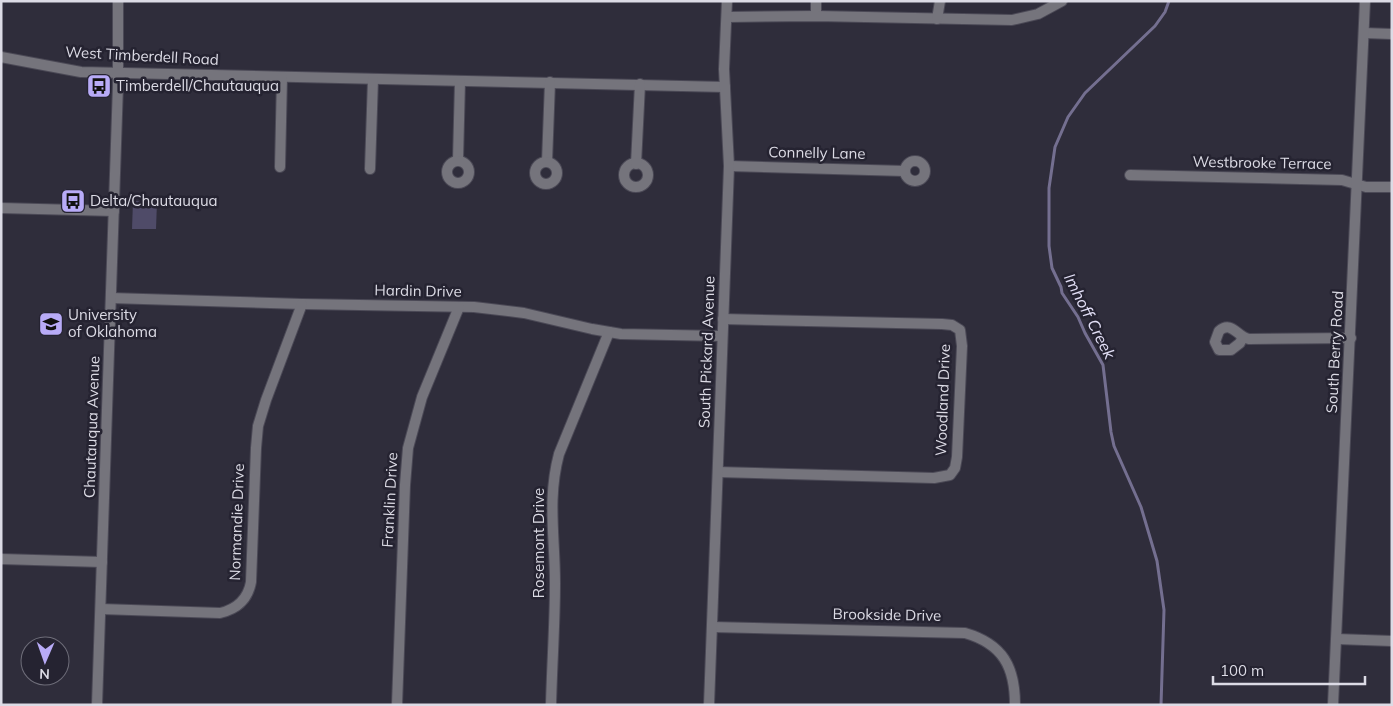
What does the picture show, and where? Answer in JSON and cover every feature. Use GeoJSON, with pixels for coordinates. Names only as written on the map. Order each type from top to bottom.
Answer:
{"type":"FeatureCollection","features":[{"type":"Feature","properties":{"kind":"street","name":"Chautauqua Avenue"},"geometry":{"type":"LineString","coordinates":[[98,705],[118,73],[118,1]]}},
{"type":"Feature","properties":{"kind":"street","name":"South Pickard Avenue"},"geometry":{"type":"LineString","coordinates":[[709,705],[729,166],[724,69],[727,1]]}},
{"type":"Feature","properties":{"kind":"street"},"geometry":{"type":"LineString","coordinates":[[816,1],[816,16]]}},
{"type":"Feature","properties":{"kind":"street"},"geometry":{"type":"LineString","coordinates":[[936,19],[940,1]]}},
{"type":"Feature","properties":{"kind":"street"},"geometry":{"type":"LineString","coordinates":[[727,17],[816,16],[1012,20],[1038,14],[1062,1]]}},
{"type":"Feature","properties":{"kind":"street","name":"South Berry Road"},"geometry":{"type":"LineString","coordinates":[[1333,705],[1365,1]]}},
{"type":"Feature","properties":{"kind":"street"},"geometry":{"type":"LineString","coordinates":[[1364,33],[1392,34]]}},
{"type":"Feature","properties":{"kind":"street","name":"West Timberdell Road"},"geometry":{"type":"LineString","coordinates":[[1,57],[72,70],[118,73],[725,87]]}},
{"type":"Feature","properties":{"kind":"street"},"geometry":{"type":"LineString","coordinates":[[280,167],[282,77]]}},
{"type":"Feature","properties":{"kind":"street"},"geometry":{"type":"LineString","coordinates":[[370,169],[373,79]]}},
{"type":"Feature","properties":{"kind":"street"},"geometry":{"type":"LineString","coordinates":[[458,160],[460,81]]}},
{"type":"Feature","properties":{"kind":"street"},"geometry":{"type":"LineString","coordinates":[[547,162],[550,82]]}},
{"type":"Feature","properties":{"kind":"street"},"geometry":{"type":"LineString","coordinates":[[636,164],[640,84]]}},
{"type":"Feature","properties":{"kind":"street","name":"Connelly Lane"},"geometry":{"type":"LineString","coordinates":[[729,166],[905,171]]}},
{"type":"Feature","properties":{"kind":"street","name":"Westbrooke Terrace"},"geometry":{"type":"LineString","coordinates":[[1130,175],[1342,180],[1358,183],[1366,187],[1392,187]]}},
{"type":"Feature","properties":{"kind":"street"},"geometry":{"type":"LineString","coordinates":[[1,208],[114,211]]}},
{"type":"Feature","properties":{"kind":"street","name":"Hardin Drive"},"geometry":{"type":"LineString","coordinates":[[111,298],[474,307],[524,312],[609,332],[641,335],[722,336]]}},
{"type":"Feature","properties":{"kind":"street","name":"Normandie Drive"},"geometry":{"type":"LineString","coordinates":[[101,610],[220,613],[236,607],[247,596],[250,582],[258,426],[302,304]]}},
{"type":"Feature","properties":{"kind":"street","name":"Franklin Drive"},"geometry":{"type":"LineString","coordinates":[[398,705],[405,477],[408,448],[422,397],[459,307]]}},
{"type":"Feature","properties":{"kind":"street","name":"Woodland Drive"},"geometry":{"type":"LineString","coordinates":[[718,472],[934,478],[950,475],[955,468],[957,457],[962,346],[960,330],[942,324],[723,319]]}},
{"type":"Feature","properties":{"kind":"street","name":"Rosemont Drive"},"geometry":{"type":"LineString","coordinates":[[551,705],[555,581],[551,511],[555,472],[566,436],[609,332]]}},
{"type":"Feature","properties":{"kind":"street"},"geometry":{"type":"LineString","coordinates":[[1242,338],[1350,338]]}},
{"type":"Feature","properties":{"kind":"street"},"geometry":{"type":"LineString","coordinates":[[1,559],[102,562]]}},
{"type":"Feature","properties":{"kind":"street","name":"Brookside Drive"},"geometry":{"type":"LineString","coordinates":[[712,627],[965,633],[978,636],[1002,654],[1007,662],[1013,680],[1015,705]]}},
{"type":"Feature","properties":{"kind":"street"},"geometry":{"type":"LineString","coordinates":[[1336,639],[1392,641]]}},
{"type":"Feature","properties":{"kind":"shaded area"},"geometry":{"type":"Polygon","coordinates":[[[133,201],[157,202],[156,229],[132,229],[133,201]]]}},
{"type":"Feature","properties":{"kind":"waterway","name":"Imhoff Creek"},"geometry":{"type":"LineString","coordinates":[[1161,705],[1164,610],[1157,561],[1141,507],[1114,446],[1103,365],[1078,317],[1062,293],[1052,268],[1049,246],[1049,188],[1055,147],[1068,117],[1085,93],[1155,26],[1165,12],[1169,1]]}},
{"type":"Feature","properties":{"kind":"place","name":"Timberdell/Chautauqua"},"geometry":{"type":"Point","coordinates":[99,86]}},
{"type":"Feature","properties":{"kind":"place","name":"Delta/Chautauqua"},"geometry":{"type":"Point","coordinates":[73,201]}},
{"type":"Feature","properties":{"kind":"place","name":"University of Oklahoma"},"geometry":{"type":"Point","coordinates":[51,324]}}]}
